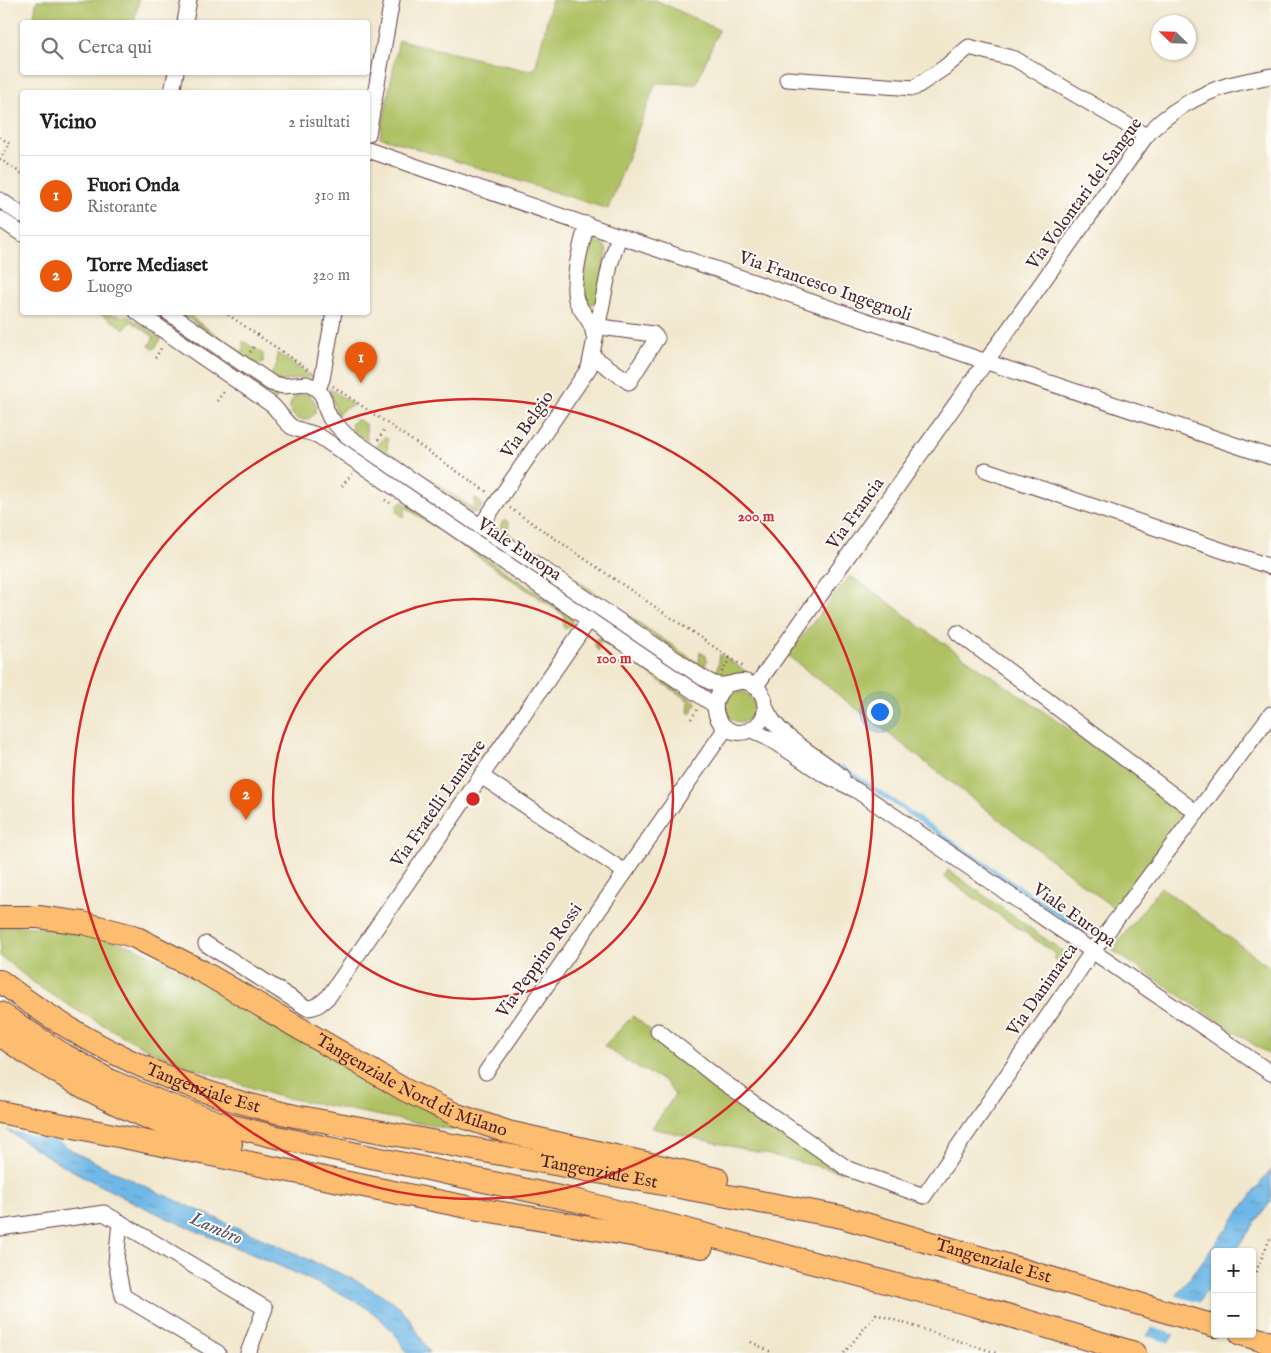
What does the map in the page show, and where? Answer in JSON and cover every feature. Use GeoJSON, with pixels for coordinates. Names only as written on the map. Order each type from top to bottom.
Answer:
{"type":"FeatureCollection","features":[{"type":"Feature","properties":{"kind":"highway","name":"Tangenziale Nord di Milano"},"geometry":{"type":"LineString","coordinates":[[0,917],[38,917],[83,923],[133,936],[203,972],[405,1090],[441,1108],[482,1124],[526,1137],[754,1187],[842,1217]]}},
{"type":"Feature","properties":{"kind":"highway","name":"Tangenziale Est"},"geometry":{"type":"LineString","coordinates":[[0,981],[58,1022],[122,1058],[189,1087],[241,1103],[305,1118],[842,1217],[1205,1323]]}},
{"type":"Feature","properties":{"kind":"highway","name":"Tangenziale Est"},"geometry":{"type":"LineString","coordinates":[[0,1013],[52,1048],[111,1080],[163,1104],[217,1122],[272,1136],[578,1201],[974,1305],[1131,1352]]}},
{"type":"Feature","properties":{"kind":"highway"},"geometry":{"type":"LineString","coordinates":[[0,1035],[50,1068],[107,1099],[173,1128],[207,1138],[478,1194],[774,1259]]}},
{"type":"Feature","properties":{"kind":"highway"},"geometry":{"type":"LineString","coordinates":[[0,1112],[467,1206],[858,1274]]}},
{"type":"Feature","properties":{"kind":"highway"},"geometry":{"type":"LineString","coordinates":[[1254,1338],[1271,1343]]}},
{"type":"Feature","properties":{"kind":"street"},"geometry":{"type":"LineString","coordinates":[[185,20],[189,0]]}},
{"type":"Feature","properties":{"kind":"street"},"geometry":{"type":"LineString","coordinates":[[370,123],[392,0]]}},
{"type":"Feature","properties":{"kind":"street"},"geometry":{"type":"LineString","coordinates":[[786,79],[914,88],[944,68],[970,47],[1015,59],[1146,136]]}},
{"type":"Feature","properties":{"kind":"street"},"geometry":{"type":"LineString","coordinates":[[172,90],[175,75]]}},
{"type":"Feature","properties":{"kind":"street","name":"Via Volontari del Sangue"},"geometry":{"type":"LineString","coordinates":[[987,362],[1146,136],[1155,126],[1192,101],[1228,86],[1271,76]]}},
{"type":"Feature","properties":{"kind":"street","name":"Via Francesco Ingegnoli"},"geometry":{"type":"LineString","coordinates":[[370,151],[1271,458]]}},
{"type":"Feature","properties":{"kind":"street"},"geometry":{"type":"LineString","coordinates":[[0,200],[20,214]]}},
{"type":"Feature","properties":{"kind":"street"},"geometry":{"type":"LineString","coordinates":[[0,219],[20,233]]}},
{"type":"Feature","properties":{"kind":"street"},"geometry":{"type":"LineString","coordinates":[[587,224],[574,290],[576,301],[595,331],[653,334],[657,338],[628,382],[590,362]]}},
{"type":"Feature","properties":{"kind":"street","name":"Via Belgio"},"geometry":{"type":"LineString","coordinates":[[480,527],[590,362],[610,265],[619,236]]}},
{"type":"Feature","properties":{"kind":"street","name":"Viale Europa"},"geometry":{"type":"LineString","coordinates":[[141,315],[264,399],[280,413],[286,423],[319,436],[714,705],[720,722],[726,728],[734,732],[752,730],[777,743],[824,774],[856,790],[1271,1073]]}},
{"type":"Feature","properties":{"kind":"street"},"geometry":{"type":"LineString","coordinates":[[172,315],[271,383],[283,386],[307,384],[318,389],[322,379],[333,315]]}},
{"type":"Feature","properties":{"kind":"street","name":"Via Francia"},"geometry":{"type":"LineString","coordinates":[[755,687],[987,362]]}},
{"type":"Feature","properties":{"kind":"street"},"geometry":{"type":"LineString","coordinates":[[280,413],[280,403],[284,393],[295,385]]}},
{"type":"Feature","properties":{"kind":"street","name":"Viale Europa"},"geometry":{"type":"LineString","coordinates":[[318,389],[324,399],[326,409],[337,427],[346,435],[480,527],[703,678],[715,684],[743,681],[761,691],[765,699],[769,718],[784,733],[830,766],[856,790]]}},
{"type":"Feature","properties":{"kind":"street"},"geometry":{"type":"LineString","coordinates":[[300,430],[311,428],[320,422],[326,409]]}},
{"type":"Feature","properties":{"kind":"street"},"geometry":{"type":"LineString","coordinates":[[986,470],[1271,566]]}},
{"type":"Feature","properties":{"kind":"street","name":"Via Fratelli Lumière"},"geometry":{"type":"LineString","coordinates":[[206,944],[307,1008],[317,1006],[329,996],[589,620]]}},
{"type":"Feature","properties":{"kind":"street"},"geometry":{"type":"LineString","coordinates":[[958,632],[1197,813]]}},
{"type":"Feature","properties":{"kind":"street"},"geometry":{"type":"LineString","coordinates":[[714,705],[718,693],[728,684]]}},
{"type":"Feature","properties":{"kind":"street"},"geometry":{"type":"LineString","coordinates":[[752,730],[760,722],[766,708]]}},
{"type":"Feature","properties":{"kind":"street","name":"Via Danimarca"},"geometry":{"type":"LineString","coordinates":[[658,1031],[719,1079],[848,1169],[924,1196],[1092,952],[1271,714]]}},
{"type":"Feature","properties":{"kind":"street","name":"Via Peppino Rossi"},"geometry":{"type":"LineString","coordinates":[[486,1072],[726,728]]}},
{"type":"Feature","properties":{"kind":"street"},"geometry":{"type":"LineString","coordinates":[[481,776],[625,872]]}},
{"type":"Feature","properties":{"kind":"street"},"geometry":{"type":"LineString","coordinates":[[0,1228],[104,1213],[265,1308],[248,1353]]}},
{"type":"Feature","properties":{"kind":"street"},"geometry":{"type":"LineString","coordinates":[[120,1222],[116,1262],[123,1296],[218,1353]]}},
{"type":"Feature","properties":{"kind":"path"},"geometry":{"type":"LineString","coordinates":[[0,137],[10,144],[0,159],[20,173]]}},
{"type":"Feature","properties":{"kind":"path"},"geometry":{"type":"LineString","coordinates":[[1256,1272],[1271,1236]]}},
{"type":"Feature","properties":{"kind":"path"},"geometry":{"type":"LineString","coordinates":[[844,1353],[876,1314],[996,1353]]}},
{"type":"Feature","properties":{"kind":"path"},"geometry":{"type":"LineString","coordinates":[[751,1342],[773,1353]]}},
{"type":"Feature","properties":{"kind":"green space"},"geometry":{"type":"Polygon","coordinates":[[[37,0],[139,0],[134,20],[33,20],[37,0]]]}},
{"type":"Feature","properties":{"kind":"green space"},"geometry":{"type":"Polygon","coordinates":[[[552,0],[656,0],[719,30],[696,84],[656,83],[608,209],[380,137],[399,40],[524,70],[535,69],[552,0]]]}},
{"type":"Feature","properties":{"kind":"green space"},"geometry":{"type":"Polygon","coordinates":[[[595,242],[605,246],[607,252],[598,299],[593,304],[584,302],[581,296],[590,245],[595,242]]]}},
{"type":"Feature","properties":{"kind":"green space"},"geometry":{"type":"Polygon","coordinates":[[[103,315],[129,317],[162,338],[154,349],[149,346],[154,337],[131,321],[125,329],[103,315]]]}},
{"type":"Feature","properties":{"kind":"green space"},"geometry":{"type":"Polygon","coordinates":[[[152,315],[159,315],[258,383],[280,391],[276,400],[152,315]]]}},
{"type":"Feature","properties":{"kind":"green space"},"geometry":{"type":"Polygon","coordinates":[[[183,315],[193,315],[192,318],[243,353],[243,341],[263,354],[263,363],[255,364],[183,315]]]}},
{"type":"Feature","properties":{"kind":"green space"},"geometry":{"type":"Polygon","coordinates":[[[277,353],[316,379],[307,377],[279,382],[271,375],[277,364],[277,353]]]}},
{"type":"Feature","properties":{"kind":"green space"},"geometry":{"type":"Polygon","coordinates":[[[329,388],[354,405],[345,408],[337,415],[329,388]]]}},
{"type":"Feature","properties":{"kind":"green space"},"geometry":{"type":"Polygon","coordinates":[[[303,394],[312,398],[316,407],[312,416],[303,420],[294,416],[290,407],[294,398],[303,394]]]}},
{"type":"Feature","properties":{"kind":"green space"},"geometry":{"type":"Polygon","coordinates":[[[355,420],[359,420],[366,425],[367,440],[353,431],[351,425],[355,420]]]}},
{"type":"Feature","properties":{"kind":"green space"},"geometry":{"type":"Polygon","coordinates":[[[385,436],[388,439],[387,451],[474,509],[475,498],[481,503],[481,508],[477,512],[471,513],[376,448],[385,436]]]}},
{"type":"Feature","properties":{"kind":"green space"},"geometry":{"type":"Polygon","coordinates":[[[370,459],[708,685],[704,691],[368,461],[370,459]]]}},
{"type":"Feature","properties":{"kind":"green space"},"geometry":{"type":"Polygon","coordinates":[[[403,502],[572,617],[571,625],[566,629],[563,627],[564,615],[405,507],[404,518],[397,509],[398,504],[403,502]]]}},
{"type":"Feature","properties":{"kind":"green space"},"geometry":{"type":"Polygon","coordinates":[[[506,520],[509,522],[508,533],[699,664],[700,652],[706,656],[707,661],[705,665],[699,667],[502,533],[502,526],[506,520]]]}},
{"type":"Feature","properties":{"kind":"green space"},"geometry":{"type":"Polygon","coordinates":[[[850,576],[883,598],[926,631],[1188,811],[1144,875],[1115,909],[787,655],[850,576]]]}},
{"type":"Feature","properties":{"kind":"green space"},"geometry":{"type":"Polygon","coordinates":[[[597,638],[601,638],[697,703],[690,714],[688,712],[689,701],[600,640],[598,651],[595,645],[597,638]]]}},
{"type":"Feature","properties":{"kind":"green space"},"geometry":{"type":"Polygon","coordinates":[[[720,654],[751,675],[725,681],[713,678],[717,672],[720,654]]]}},
{"type":"Feature","properties":{"kind":"green space"},"geometry":{"type":"Polygon","coordinates":[[[740,692],[746,693],[754,701],[754,713],[746,721],[740,722],[734,721],[726,713],[725,707],[726,701],[734,693],[740,692]]]}},
{"type":"Feature","properties":{"kind":"green space"},"geometry":{"type":"Polygon","coordinates":[[[948,870],[1071,957],[1067,967],[1054,959],[1056,954],[944,877],[948,870]]]}},
{"type":"Feature","properties":{"kind":"green space"},"geometry":{"type":"Polygon","coordinates":[[[1161,887],[1271,968],[1271,1056],[1112,950],[1161,887]]]}},
{"type":"Feature","properties":{"kind":"green space"},"geometry":{"type":"Polygon","coordinates":[[[0,926],[63,930],[109,940],[138,949],[160,959],[458,1128],[450,1129],[276,1096],[188,1066],[145,1048],[41,988],[0,956],[0,926]]]}},
{"type":"Feature","properties":{"kind":"green space"},"geometry":{"type":"Polygon","coordinates":[[[633,1016],[717,1084],[843,1172],[652,1128],[675,1095],[665,1081],[633,1065],[604,1046],[633,1016]]]}},
{"type":"Feature","properties":{"kind":"water","name":"Lambro"},"geometry":{"type":"Polygon","coordinates":[[[0,1105],[78,1154],[153,1190],[357,1281],[394,1302],[409,1318],[430,1353],[407,1353],[396,1336],[383,1322],[361,1304],[285,1268],[180,1224],[110,1191],[42,1153],[0,1125],[0,1105]]]}},
{"type":"Feature","properties":{"kind":"water"},"geometry":{"type":"Polygon","coordinates":[[[1271,1169],[1271,1201],[1237,1248],[1212,1248],[1271,1169]]]}},
{"type":"Feature","properties":{"kind":"water"},"geometry":{"type":"Polygon","coordinates":[[[1211,1250],[1211,1285],[1160,1353],[1134,1353],[1211,1250]]]}},
{"type":"Feature","properties":{"kind":"pier"},"geometry":{"type":"Polygon","coordinates":[[[0,1104],[5,1105],[64,1142],[1,1129],[0,1104]]]}},
{"type":"Feature","properties":{"kind":"pier"},"geometry":{"type":"Polygon","coordinates":[[[1174,1295],[1200,1303],[1176,1335],[1150,1327],[1174,1295]]]}},
{"type":"Feature","properties":{"kind":"pier"},"geometry":{"type":"Polygon","coordinates":[[[1144,1335],[1170,1343],[1163,1353],[1131,1353],[1144,1335]]]}},
{"type":"Feature","properties":{"kind":"waterway"},"geometry":{"type":"LineString","coordinates":[[842,767],[1084,932]]}},
{"type":"Feature","properties":{"kind":"place","name":"Fuori Onda"},"geometry":{"type":"Point","coordinates":[361,383]}},
{"type":"Feature","properties":{"kind":"place","name":"Torre Mediaset"},"geometry":{"type":"Point","coordinates":[246,820]}}]}
